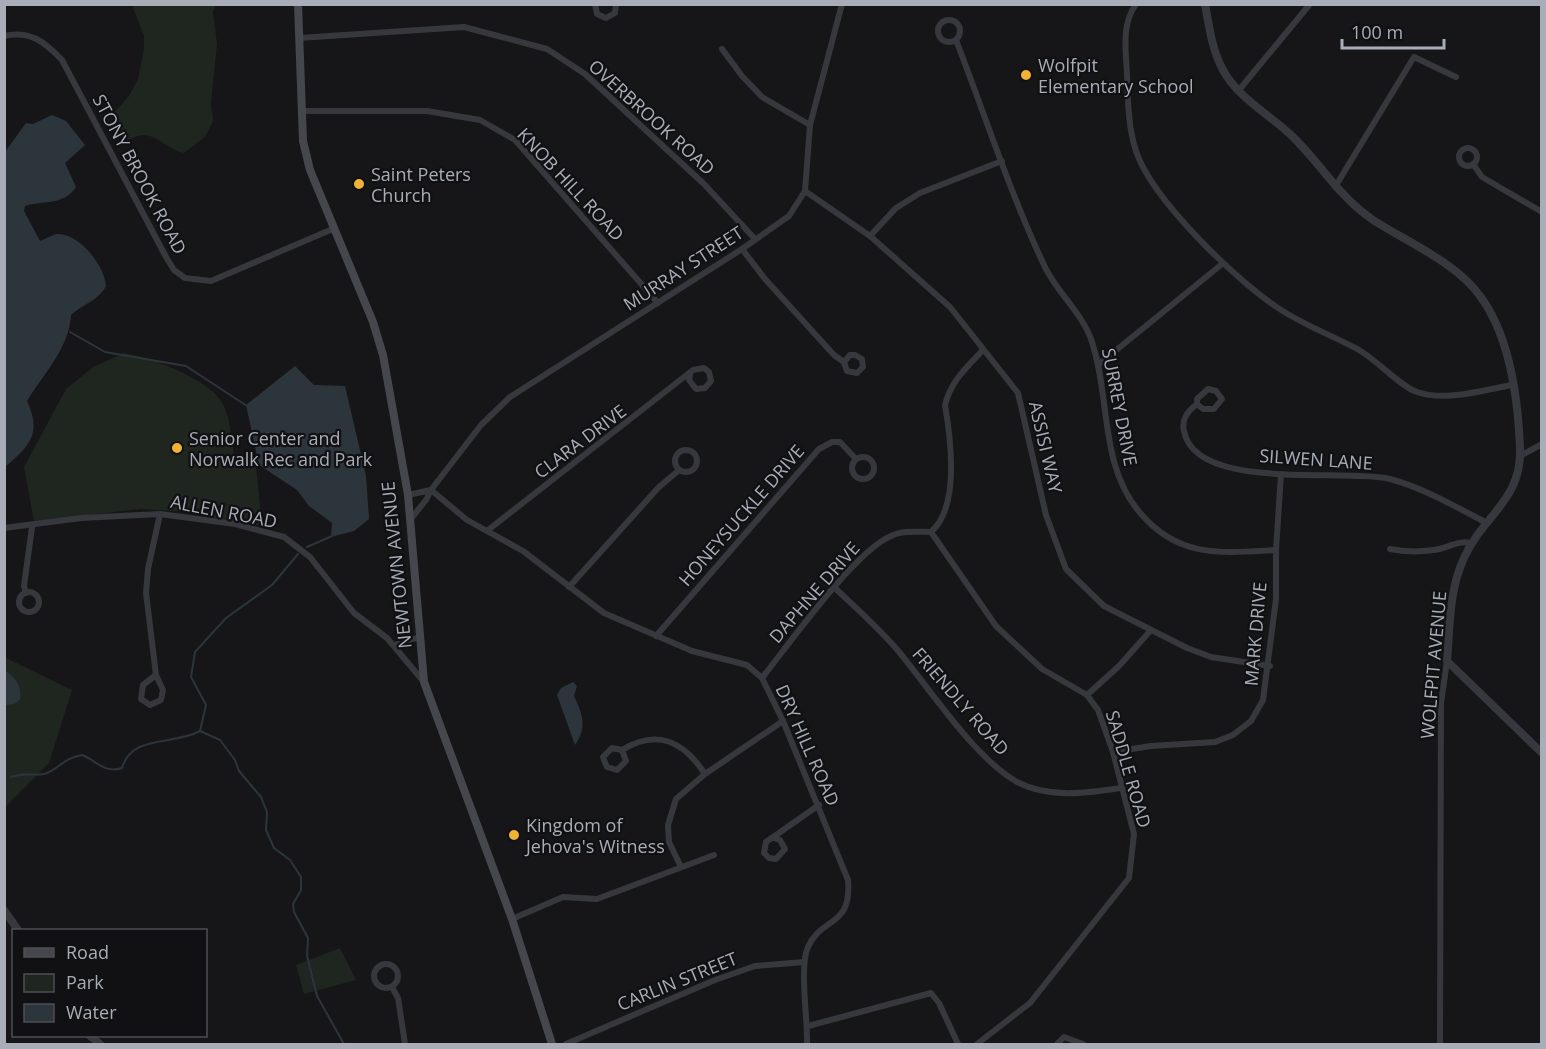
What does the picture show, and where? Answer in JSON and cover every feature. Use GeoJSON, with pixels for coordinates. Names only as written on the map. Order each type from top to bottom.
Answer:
{"type":"FeatureCollection","features":[{"type":"Feature","properties":{"kind":"main road","name":"NEWTOWN AVENUE"},"geometry":{"type":"LineString","coordinates":[[298,4],[301,111],[305,152],[380,344],[408,495],[424,682],[512,919],[552,1044]]}},
{"type":"Feature","properties":{"kind":"street"},"geometry":{"type":"LineString","coordinates":[[595,4],[597,14],[606,18],[613,15],[616,4]]}},
{"type":"Feature","properties":{"kind":"street","name":"MURRAY STREET"},"geometry":{"type":"LineString","coordinates":[[410,520],[481,425],[510,396],[742,249],[789,216],[805,191],[810,124],[842,4]]}},
{"type":"Feature","properties":{"kind":"street"},"geometry":{"type":"LineString","coordinates":[[1136,4],[1127,22],[1125,46],[1129,114],[1136,152],[1154,184],[1222,264],[1286,313],[1360,351],[1416,392],[1428,395],[1456,394],[1512,385]]}},
{"type":"Feature","properties":{"kind":"street","name":"WOLFPIT AVENUE"},"geometry":{"type":"LineString","coordinates":[[1205,4],[1220,63],[1239,90],[1292,136],[1335,187],[1361,212],[1454,270],[1472,285],[1485,303],[1496,325],[1512,385],[1520,456],[1513,490],[1471,543],[1455,583],[1441,703],[1440,1044]]}},
{"type":"Feature","properties":{"kind":"street"},"geometry":{"type":"LineString","coordinates":[[1239,90],[1310,4]]}},
{"type":"Feature","properties":{"kind":"street","name":"OVERBROOK ROAD"},"geometry":{"type":"LineString","coordinates":[[299,39],[464,27],[547,49],[585,74],[704,184],[755,239]]}},
{"type":"Feature","properties":{"kind":"street","name":"STONY BROOK ROAD"},"geometry":{"type":"LineString","coordinates":[[4,36],[30,35],[48,45],[62,60],[166,257],[174,270],[185,278],[211,281],[335,228]]}},
{"type":"Feature","properties":{"kind":"street","name":"SURREY DRIVE"},"geometry":{"type":"LineString","coordinates":[[956,40],[1044,267],[1092,339],[1112,458],[1120,480],[1142,515],[1159,531],[1197,551],[1275,550]]}},
{"type":"Feature","properties":{"kind":"street"},"geometry":{"type":"LineString","coordinates":[[722,49],[742,76],[762,97],[810,124]]}},
{"type":"Feature","properties":{"kind":"street"},"geometry":{"type":"LineString","coordinates":[[1335,187],[1414,57],[1456,77]]}},
{"type":"Feature","properties":{"kind":"street","name":"KNOB HILL ROAD"},"geometry":{"type":"LineString","coordinates":[[301,111],[427,111],[480,120],[515,140],[658,303]]}},
{"type":"Feature","properties":{"kind":"street"},"geometry":{"type":"LineString","coordinates":[[870,236],[896,208],[920,193],[1002,161]]}},
{"type":"Feature","properties":{"kind":"street"},"geometry":{"type":"LineString","coordinates":[[1473,164],[1482,177],[1542,213]]}},
{"type":"Feature","properties":{"kind":"street","name":"ASSISI WAY"},"geometry":{"type":"LineString","coordinates":[[805,191],[870,236],[950,307],[1018,393],[1046,515],[1066,569],[1104,606],[1150,630],[1211,657],[1269,666]]}},
{"type":"Feature","properties":{"kind":"street"},"geometry":{"type":"LineString","coordinates":[[742,249],[808,328],[844,362]]}},
{"type":"Feature","properties":{"kind":"street"},"geometry":{"type":"LineString","coordinates":[[1098,365],[1222,264]]}},
{"type":"Feature","properties":{"kind":"street"},"geometry":{"type":"LineString","coordinates":[[932,532],[940,524],[948,507],[951,488],[945,405],[947,395],[952,383],[983,350]]}},
{"type":"Feature","properties":{"kind":"street","name":"CLARA DRIVE"},"geometry":{"type":"LineString","coordinates":[[488,530],[690,375]]}},
{"type":"Feature","properties":{"kind":"street","name":"SILWEN LANE"},"geometry":{"type":"LineString","coordinates":[[1197,404],[1186,414],[1183,425],[1185,439],[1196,453],[1213,464],[1281,474],[1387,478],[1421,490],[1486,523]]}},
{"type":"Feature","properties":{"kind":"street","name":"HONEYSUCKLE DRIVE"},"geometry":{"type":"LineString","coordinates":[[656,636],[819,449],[825,444],[840,442],[856,459]]}},
{"type":"Feature","properties":{"kind":"street"},"geometry":{"type":"LineString","coordinates":[[1520,456],[1542,444]]}},
{"type":"Feature","properties":{"kind":"street"},"geometry":{"type":"LineString","coordinates":[[569,587],[658,488],[679,470]]}},
{"type":"Feature","properties":{"kind":"street","name":"MARK DRIVE"},"geometry":{"type":"LineString","coordinates":[[1113,752],[1151,746],[1205,743],[1233,735],[1251,721],[1263,700],[1269,666],[1276,598],[1275,550],[1281,474]]}},
{"type":"Feature","properties":{"kind":"street"},"geometry":{"type":"LineString","coordinates":[[408,495],[431,490]]}},
{"type":"Feature","properties":{"kind":"street","name":"DRY HILL ROAD"},"geometry":{"type":"LineString","coordinates":[[431,490],[467,520],[523,551],[604,613],[692,651],[747,665],[762,678],[819,805],[848,880],[850,897],[844,911],[808,947],[804,962]]}},
{"type":"Feature","properties":{"kind":"street"},"geometry":{"type":"LineString","coordinates":[[156,675],[143,685],[141,699],[150,705],[161,700],[163,690],[156,675],[146,593],[148,569],[160,514]]}},
{"type":"Feature","properties":{"kind":"street","name":"ALLEN ROAD"},"geometry":{"type":"LineString","coordinates":[[4,528],[32,527],[81,518],[160,514],[235,524],[284,537],[310,557],[354,614],[394,645],[424,682]]}},
{"type":"Feature","properties":{"kind":"street"},"geometry":{"type":"LineString","coordinates":[[26,593],[24,586],[32,527]]}},
{"type":"Feature","properties":{"kind":"street","name":"DAPHNE DRIVE"},"geometry":{"type":"LineString","coordinates":[[762,678],[835,588],[874,546],[891,536],[906,532],[932,532]]}},
{"type":"Feature","properties":{"kind":"street","name":"SADDLE ROAD"},"geometry":{"type":"LineString","coordinates":[[932,532],[996,626],[1042,669],[1087,695],[1098,710],[1113,752],[1134,834],[1129,878],[1030,1003],[977,1044]]}},
{"type":"Feature","properties":{"kind":"street"},"geometry":{"type":"LineString","coordinates":[[1390,549],[1415,552],[1436,550],[1463,541],[1471,543]]}},
{"type":"Feature","properties":{"kind":"street","name":"FRIENDLY ROAD"},"geometry":{"type":"LineString","coordinates":[[835,588],[880,630],[980,750],[1018,782],[1037,789],[1060,793],[1088,793],[1121,788]]}},
{"type":"Feature","properties":{"kind":"street"},"geometry":{"type":"LineString","coordinates":[[1087,695],[1119,666],[1150,630]]}},
{"type":"Feature","properties":{"kind":"street"},"geometry":{"type":"LineString","coordinates":[[394,645],[420,637]]}},
{"type":"Feature","properties":{"kind":"street"},"geometry":{"type":"LineString","coordinates":[[1447,661],[1542,753]]}},
{"type":"Feature","properties":{"kind":"street"},"geometry":{"type":"LineString","coordinates":[[681,867],[669,842],[668,825],[676,799],[705,774],[783,721]]}},
{"type":"Feature","properties":{"kind":"street"},"geometry":{"type":"LineString","coordinates":[[622,750],[644,740],[666,741],[685,749],[705,774]]}},
{"type":"Feature","properties":{"kind":"street"},"geometry":{"type":"LineString","coordinates":[[774,838],[819,805]]}},
{"type":"Feature","properties":{"kind":"street"},"geometry":{"type":"LineString","coordinates":[[512,919],[563,897],[597,899],[714,855]]}},
{"type":"Feature","properties":{"kind":"street"},"geometry":{"type":"LineString","coordinates":[[4,910],[17,929]]}},
{"type":"Feature","properties":{"kind":"street"},"geometry":{"type":"LineString","coordinates":[[804,962],[807,1044]]}},
{"type":"Feature","properties":{"kind":"street","name":"CARLIN STREET"},"geometry":{"type":"LineString","coordinates":[[566,1044],[725,976],[755,966],[804,962]]}},
{"type":"Feature","properties":{"kind":"street"},"geometry":{"type":"LineString","coordinates":[[392,987],[398,998],[405,1044]]}},
{"type":"Feature","properties":{"kind":"street"},"geometry":{"type":"LineString","coordinates":[[808,1026],[931,993],[939,1003],[958,1044]]}},
{"type":"Feature","properties":{"kind":"street"},"geometry":{"type":"LineString","coordinates":[[1057,1044],[1064,1037],[1083,1044]]}},
{"type":"Feature","properties":{"kind":"green space"},"geometry":{"type":"Polygon","coordinates":[[[132,5],[216,5],[213,12],[217,44],[211,102],[213,121],[205,137],[184,153],[145,135],[121,140],[115,131],[113,114],[129,96],[138,79],[144,48],[144,36],[132,5]]]}},
{"type":"Feature","properties":{"kind":"green space"},"geometry":{"type":"Polygon","coordinates":[[[124,353],[146,358],[174,369],[196,380],[216,395],[227,413],[234,455],[256,465],[262,526],[175,511],[140,509],[34,521],[24,467],[66,389],[93,367],[124,353]]]}},
{"type":"Feature","properties":{"kind":"green space"},"geometry":{"type":"Polygon","coordinates":[[[4,657],[72,690],[49,763],[5,807],[4,657]]]}},
{"type":"Feature","properties":{"kind":"green space"},"geometry":{"type":"Polygon","coordinates":[[[340,948],[356,980],[304,994],[296,965],[340,948]]]}},
{"type":"Feature","properties":{"kind":"water"},"geometry":{"type":"Polygon","coordinates":[[[52,115],[66,121],[85,145],[65,163],[76,187],[66,197],[25,206],[24,211],[40,241],[57,234],[66,235],[90,252],[105,278],[106,286],[95,299],[71,315],[61,349],[27,401],[33,422],[31,438],[21,452],[5,467],[5,152],[26,123],[33,124],[52,115]]]}},
{"type":"Feature","properties":{"kind":"water"},"geometry":{"type":"Polygon","coordinates":[[[295,366],[314,385],[345,386],[366,476],[369,519],[354,531],[331,537],[332,523],[309,506],[297,490],[259,465],[246,405],[295,366]]]}},
{"type":"Feature","properties":{"kind":"water"},"geometry":{"type":"Polygon","coordinates":[[[4,670],[15,679],[19,686],[20,700],[14,704],[5,705],[4,670]]]}},
{"type":"Feature","properties":{"kind":"water"},"geometry":{"type":"Polygon","coordinates":[[[573,682],[577,686],[574,696],[583,726],[575,745],[557,695],[561,688],[573,682]]]}},
{"type":"Feature","properties":{"kind":"waterway"},"geometry":{"type":"LineString","coordinates":[[70,332],[105,352],[186,366],[247,406]]}},
{"type":"Feature","properties":{"kind":"waterway"},"geometry":{"type":"LineString","coordinates":[[307,547],[332,536]]}},
{"type":"Feature","properties":{"kind":"waterway"},"geometry":{"type":"LineString","coordinates":[[200,731],[206,705],[191,677],[195,652],[226,618],[272,585],[298,554]]}},
{"type":"Feature","properties":{"kind":"waterway"},"geometry":{"type":"LineString","coordinates":[[200,731],[220,740],[235,760],[239,771],[261,797],[267,812],[266,830],[274,848],[290,860],[301,877],[301,890],[293,904],[294,912],[308,938],[307,956],[317,996],[344,1044]]}},
{"type":"Feature","properties":{"kind":"waterway"},"geometry":{"type":"LineString","coordinates":[[11,777],[44,774],[82,755],[105,768],[122,768],[127,757],[144,745],[189,736],[200,731]]}},
{"type":"Feature","properties":{"kind":"place","name":"Wolfpit Elementary School"},"geometry":{"type":"Point","coordinates":[1026,75]}},
{"type":"Feature","properties":{"kind":"place","name":"Saint Peters Church"},"geometry":{"type":"Point","coordinates":[359,184]}},
{"type":"Feature","properties":{"kind":"place","name":"Senior Center and Norwalk Rec and Park"},"geometry":{"type":"Point","coordinates":[177,448]}},
{"type":"Feature","properties":{"kind":"place","name":"Kingdom of Jehova's Witness"},"geometry":{"type":"Point","coordinates":[514,835]}}]}
